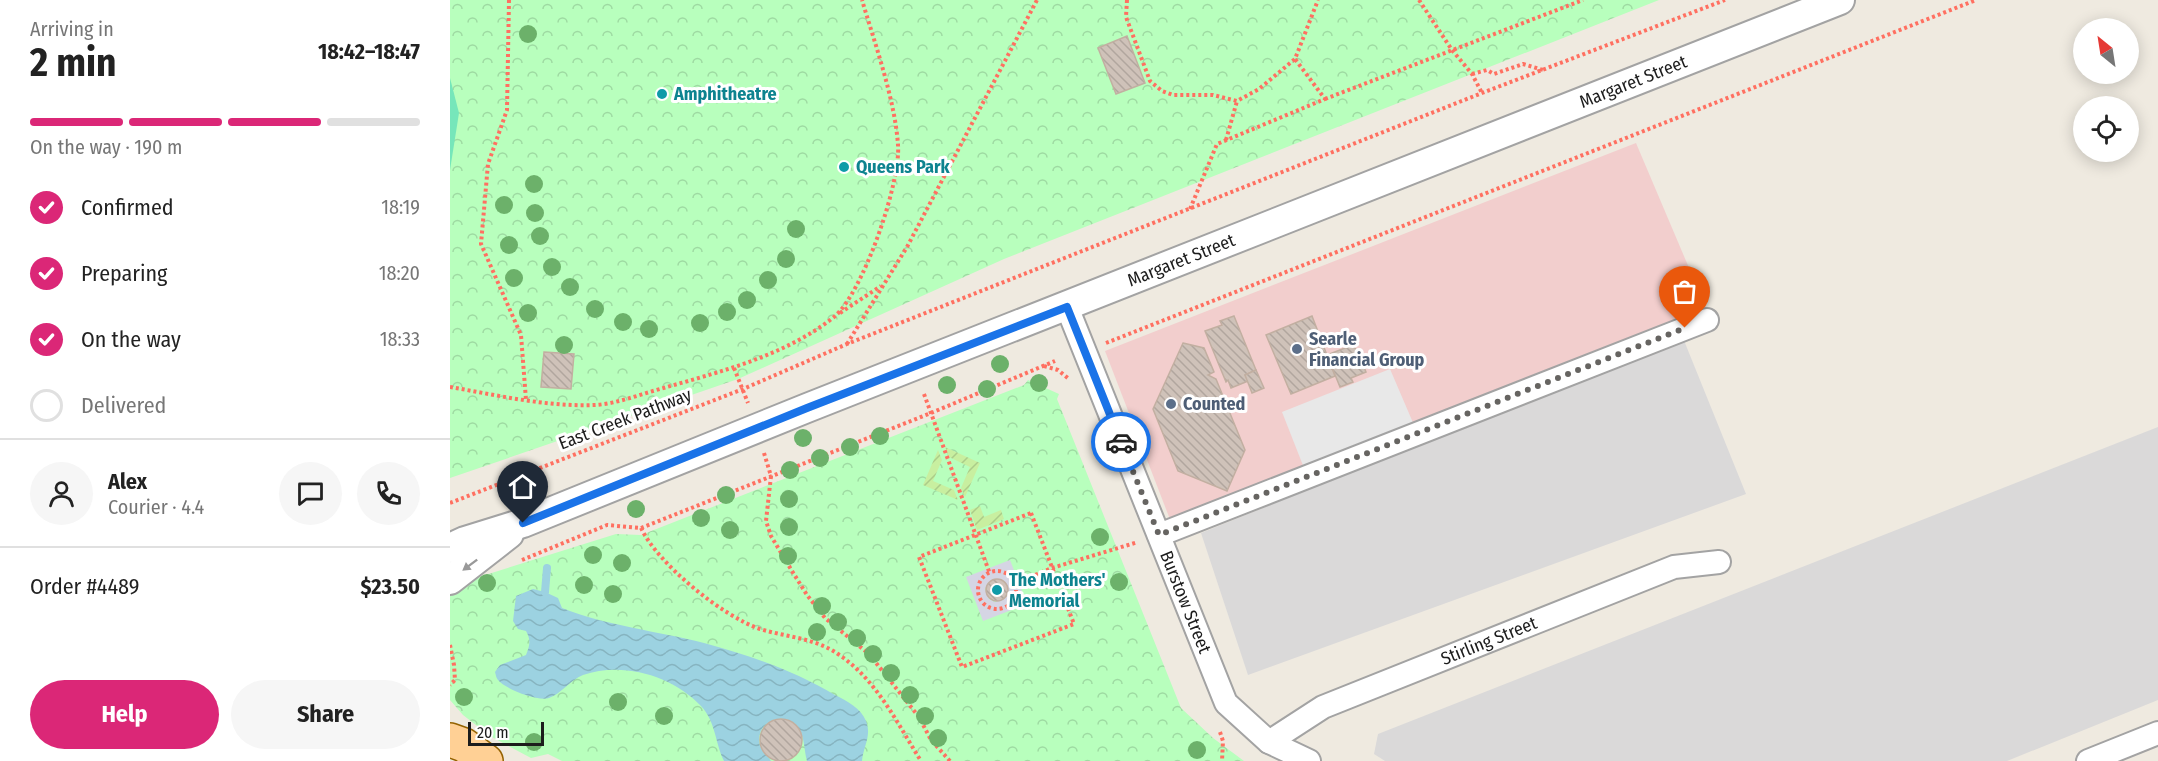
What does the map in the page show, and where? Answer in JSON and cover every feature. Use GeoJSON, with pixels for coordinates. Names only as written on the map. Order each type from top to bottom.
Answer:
{"type":"FeatureCollection","features":[{"type":"Feature","properties":{"kind":"street","name":"Margaret Street"},"geometry":{"type":"LineString","coordinates":[[450,548],[523,523],[807,408],[1840,0]]}},
{"type":"Feature","properties":{"kind":"street","name":"Burstow Street"},"geometry":{"type":"LineString","coordinates":[[1067,307],[1226,703],[1269,742],[1309,761]]}},
{"type":"Feature","properties":{"kind":"street"},"geometry":{"type":"LineString","coordinates":[[1159,535],[1707,320]]}},
{"type":"Feature","properties":{"kind":"street","name":"Margaret Street"},"geometry":{"type":"LineString","coordinates":[[450,580],[523,523]]}},
{"type":"Feature","properties":{"kind":"street","name":"Stirling Street"},"geometry":{"type":"LineString","coordinates":[[1269,742],[1323,707],[1674,567],[1719,562]]}},
{"type":"Feature","properties":{"kind":"street"},"geometry":{"type":"LineString","coordinates":[[2088,761],[2158,733]]}},
{"type":"Feature","properties":{"kind":"path"},"geometry":{"type":"LineString","coordinates":[[509,0],[507,110],[488,164],[481,244],[520,335],[526,400]]}},
{"type":"Feature","properties":{"kind":"path"},"geometry":{"type":"LineString","coordinates":[[837,315],[860,279],[871,256],[893,184],[898,155],[889,96],[862,0]]}},
{"type":"Feature","properties":{"kind":"path"},"geometry":{"type":"LineString","coordinates":[[847,344],[907,247],[1038,0]]}},
{"type":"Feature","properties":{"kind":"path"},"geometry":{"type":"LineString","coordinates":[[1127,0],[1126,17],[1150,81],[1162,91],[1173,95],[1212,95],[1237,101],[1259,89],[1294,58],[1318,0]]}},
{"type":"Feature","properties":{"kind":"path"},"geometry":{"type":"LineString","coordinates":[[1419,0],[1452,50],[1472,74],[1482,93]]}},
{"type":"Feature","properties":{"kind":"path"},"geometry":{"type":"LineString","coordinates":[[1190,210],[1217,144],[1325,99],[1583,0]]}},
{"type":"Feature","properties":{"kind":"path","name":"East Creek Pathway"},"geometry":{"type":"LineString","coordinates":[[450,502],[743,389],[847,344],[1482,93],[1725,0]]}},
{"type":"Feature","properties":{"kind":"path"},"geometry":{"type":"LineString","coordinates":[[1106,343],[1976,0]]}},
{"type":"Feature","properties":{"kind":"path"},"geometry":{"type":"LineString","coordinates":[[1294,58],[1325,99]]}},
{"type":"Feature","properties":{"kind":"path"},"geometry":{"type":"LineString","coordinates":[[1472,74],[1487,70],[1494,74],[1523,64],[1544,70]]}},
{"type":"Feature","properties":{"kind":"path"},"geometry":{"type":"LineString","coordinates":[[1226,140],[1237,101]]}},
{"type":"Feature","properties":{"kind":"path"},"geometry":{"type":"LineString","coordinates":[[450,387],[568,405],[596,405],[622,400],[734,368],[803,338],[882,286]]}},
{"type":"Feature","properties":{"kind":"path"},"geometry":{"type":"LineString","coordinates":[[512,564],[607,525],[641,528],[931,413],[1055,361]]}},
{"type":"Feature","properties":{"kind":"path"},"geometry":{"type":"LineString","coordinates":[[734,368],[743,389]]}},
{"type":"Feature","properties":{"kind":"path"},"geometry":{"type":"LineString","coordinates":[[924,394],[990,574]]}},
{"type":"Feature","properties":{"kind":"path"},"geometry":{"type":"LineString","coordinates":[[771,476],[766,521],[771,536],[807,596],[825,618],[869,654],[919,717],[931,740],[950,761]]}},
{"type":"Feature","properties":{"kind":"path"},"geometry":{"type":"LineString","coordinates":[[1031,513],[1074,624],[962,668],[920,557],[976,535],[1031,513]]}},
{"type":"Feature","properties":{"kind":"path"},"geometry":{"type":"LineString","coordinates":[[641,528],[647,540],[662,558],[702,596],[723,610],[759,628],[804,639],[839,654],[866,679],[883,700],[897,719],[921,761]]}},
{"type":"Feature","properties":{"kind":"path"},"geometry":{"type":"LineString","coordinates":[[1013,584],[1052,568],[1159,535]]}},
{"type":"Feature","properties":{"kind":"path"},"geometry":{"type":"LineString","coordinates":[[999,570],[1010,575],[1013,584],[1016,592],[1011,603],[995,610],[983,605],[977,589],[982,577],[999,570]]}},
{"type":"Feature","properties":{"kind":"path"},"geometry":{"type":"LineString","coordinates":[[450,645],[455,680],[450,685]]}},
{"type":"Feature","properties":{"kind":"shaded area"},"geometry":{"type":"Polygon","coordinates":[[[1636,143],[1706,308],[1171,522],[1105,351],[1636,143]]]}},
{"type":"Feature","properties":{"kind":"shaded area"},"geometry":{"type":"Polygon","coordinates":[[[1683,338],[1746,494],[1248,675],[1201,533],[1683,338]]]}},
{"type":"Feature","properties":{"kind":"shaded area"},"geometry":{"type":"Polygon","coordinates":[[[1390,369],[1414,425],[1304,468],[1282,412],[1390,369]]]}},
{"type":"Feature","properties":{"kind":"shaded area"},"geometry":{"type":"Polygon","coordinates":[[[2158,427],[2158,700],[2007,761],[1385,761],[1374,754],[1378,734],[2158,427]]]}},
{"type":"Feature","properties":{"kind":"shaded area"},"geometry":{"type":"Polygon","coordinates":[[[1010,560],[1027,604],[983,621],[966,577],[1010,560]],[[999,579],[988,583],[985,589],[989,599],[995,602],[1005,597],[1008,592],[1004,581],[999,579]]]}},
{"type":"Feature","properties":{"kind":"green space","name":"Queens Park"},"geometry":{"type":"Polygon","coordinates":[[[450,0],[1659,0],[1004,259],[738,379],[450,478],[450,0]]]}},
{"type":"Feature","properties":{"kind":"green space"},"geometry":{"type":"Polygon","coordinates":[[[450,78],[459,113],[450,170],[450,78]]]}},
{"type":"Feature","properties":{"kind":"green space"},"geometry":{"type":"Polygon","coordinates":[[[1028,380],[1059,394],[1057,399],[1181,708],[1213,738],[1244,761],[562,761],[548,754],[531,758],[490,736],[463,715],[450,700],[450,593],[466,581],[616,534],[641,535],[1024,385],[1028,380]]]}},
{"type":"Feature","properties":{"kind":"green space"},"geometry":{"type":"Polygon","coordinates":[[[945,447],[980,463],[965,497],[961,488],[970,467],[949,457],[945,447]]]}},
{"type":"Feature","properties":{"kind":"green space"},"geometry":{"type":"Polygon","coordinates":[[[938,450],[942,460],[933,481],[954,490],[958,500],[923,485],[938,450]]]}},
{"type":"Feature","properties":{"kind":"green space"},"geometry":{"type":"Polygon","coordinates":[[[980,506],[984,517],[1001,510],[1004,519],[977,530],[970,510],[980,506]]]}},
{"type":"Feature","properties":{"kind":"water"},"geometry":{"type":"Polygon","coordinates":[[[533,589],[558,598],[562,608],[579,614],[755,658],[820,686],[853,705],[864,716],[868,726],[868,737],[862,761],[807,761],[799,729],[794,723],[781,719],[768,723],[760,733],[761,747],[771,761],[724,761],[710,719],[701,706],[690,695],[662,679],[646,674],[631,671],[598,671],[578,677],[553,696],[544,699],[522,694],[502,684],[495,672],[500,665],[526,655],[529,643],[526,631],[518,629],[513,621],[516,596],[533,589]]]}},
{"type":"Feature","properties":{"kind":"building"},"geometry":{"type":"Polygon","coordinates":[[[1127,36],[1145,83],[1116,94],[1098,48],[1127,36]]]}},
{"type":"Feature","properties":{"kind":"building"},"geometry":{"type":"Polygon","coordinates":[[[1234,316],[1256,370],[1245,375],[1248,381],[1231,388],[1228,380],[1226,382],[1205,331],[1222,325],[1220,321],[1234,316]]]}},
{"type":"Feature","properties":{"kind":"building"},"geometry":{"type":"Polygon","coordinates":[[[1312,316],[1335,376],[1291,394],[1266,335],[1312,316]]]}},
{"type":"Feature","properties":{"kind":"building"},"geometry":{"type":"Polygon","coordinates":[[[1183,343],[1204,348],[1214,372],[1208,375],[1216,379],[1245,450],[1227,491],[1178,471],[1153,409],[1183,343]]]}},
{"type":"Feature","properties":{"kind":"building"},"geometry":{"type":"Polygon","coordinates":[[[1350,346],[1355,348],[1359,354],[1366,372],[1351,378],[1353,382],[1340,387],[1327,355],[1350,346]]]}},
{"type":"Feature","properties":{"kind":"building"},"geometry":{"type":"Polygon","coordinates":[[[544,352],[574,354],[571,389],[541,387],[544,352]]]}},
{"type":"Feature","properties":{"kind":"building"},"geometry":{"type":"Polygon","coordinates":[[[1256,370],[1264,388],[1252,393],[1245,375],[1256,370]]]}},
{"type":"Feature","properties":{"kind":"building","name":"The Mothers' Memorial"},"geometry":{"type":"Polygon","coordinates":[[[997,579],[1005,582],[1008,590],[1005,598],[997,601],[989,598],[986,590],[989,582],[997,579]]]}},
{"type":"Feature","properties":{"kind":"building"},"geometry":{"type":"Polygon","coordinates":[[[781,719],[789,720],[796,725],[801,732],[801,748],[796,755],[789,760],[781,761],[773,760],[766,755],[761,748],[760,740],[761,732],[766,725],[773,720],[781,719]]]}},
{"type":"Feature","properties":{"kind":"waterway"},"geometry":{"type":"LineString","coordinates":[[545,592],[547,568]]}},
{"type":"Feature","properties":{"kind":"way so far"},"geometry":{"type":"LineString","coordinates":[[1121,442],[1159,535],[1685,328]]}},
{"type":"Feature","properties":{"kind":"place","name":"Amphitheatre"},"geometry":{"type":"Point","coordinates":[662,94]}},
{"type":"Feature","properties":{"kind":"place","name":"Queens Park"},"geometry":{"type":"Point","coordinates":[844,167]}},
{"type":"Feature","properties":{"kind":"place","name":"Searle Financial Group"},"geometry":{"type":"Point","coordinates":[1297,349]}},
{"type":"Feature","properties":{"kind":"place","name":"Counted"},"geometry":{"type":"Point","coordinates":[1171,404]}},
{"type":"Feature","properties":{"kind":"place","name":"The Mothers' Memorial"},"geometry":{"type":"Point","coordinates":[997,590]}},
{"type":"Feature","properties":{"kind":"route"},"geometry":{"type":"LineString","coordinates":[[523,523],[807,408],[1067,307],[1121,442]]}}]}
